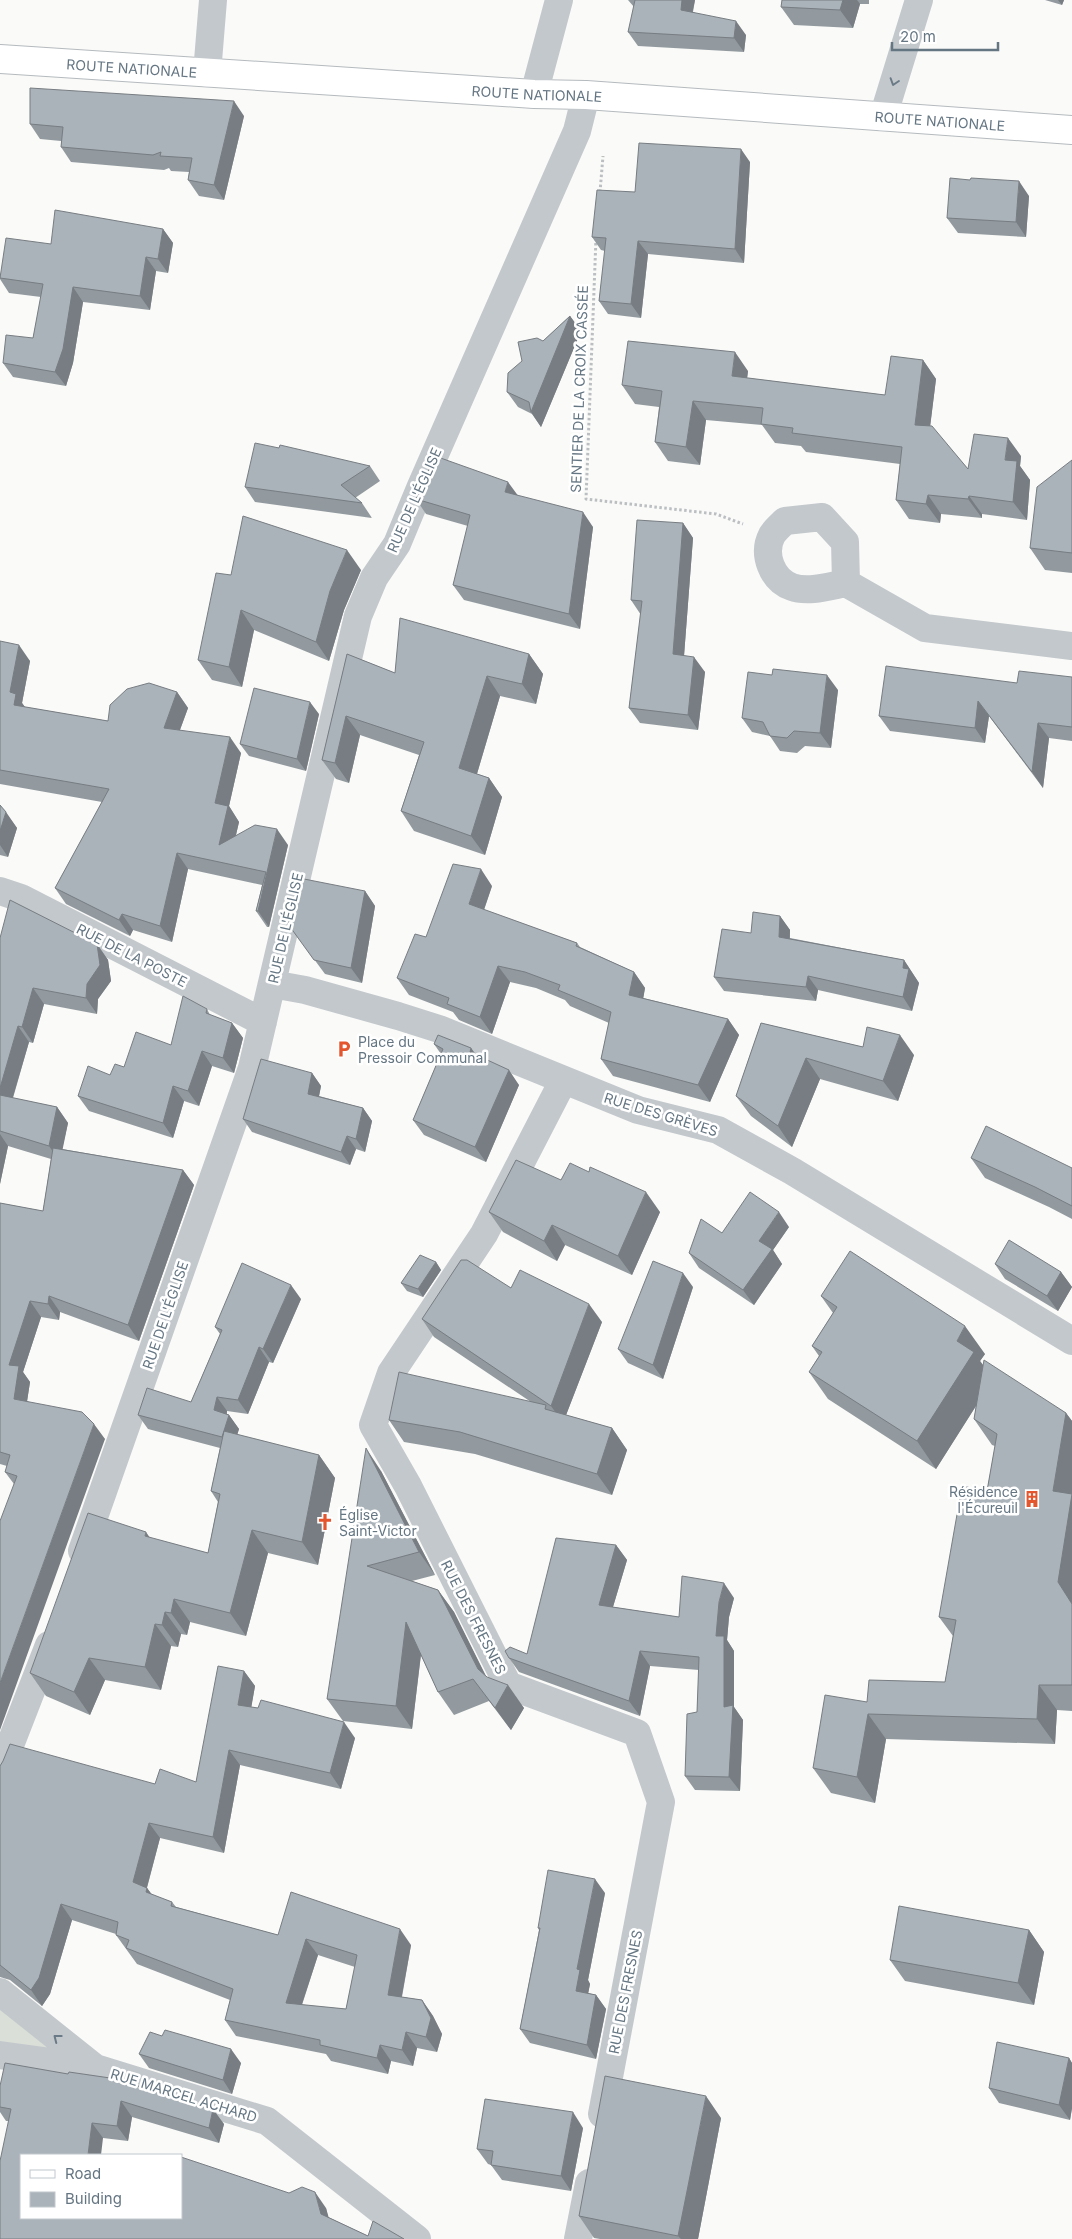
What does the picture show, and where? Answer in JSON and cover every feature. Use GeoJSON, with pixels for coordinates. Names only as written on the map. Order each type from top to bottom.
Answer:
{"type":"FeatureCollection","features":[{"type":"Feature","properties":{"kind":"main road","name":"ROUTE NATIONALE"},"geometry":{"type":"LineString","coordinates":[[0,59],[534,94],[586,95],[883,118],[1072,130]]}},
{"type":"Feature","properties":{"kind":"street"},"geometry":{"type":"LineString","coordinates":[[208,73],[213,0]]}},
{"type":"Feature","properties":{"kind":"street"},"geometry":{"type":"LineString","coordinates":[[534,94],[559,0]]}},
{"type":"Feature","properties":{"kind":"street"},"geometry":{"type":"LineString","coordinates":[[883,118],[919,0]]}},
{"type":"Feature","properties":{"kind":"street","name":"RUE DE L'ÉGLISE"},"geometry":{"type":"LineString","coordinates":[[74,1573],[252,1068],[358,616],[374,578],[397,544],[578,131],[586,95]]}},
{"type":"Feature","properties":{"kind":"street"},"geometry":{"type":"LineString","coordinates":[[846,583],[845,542],[822,517],[786,521],[772,535],[767,558],[778,578],[793,587],[815,589],[846,583],[925,628],[1072,646]]}},
{"type":"Feature","properties":{"kind":"street","name":"RUE DE LA POSTE"},"geometry":{"type":"LineString","coordinates":[[0,891],[21,898],[263,1022]]}},
{"type":"Feature","properties":{"kind":"street","name":"RUE DES GRÈVES"},"geometry":{"type":"LineString","coordinates":[[272,984],[305,990],[439,1029],[638,1110],[718,1130],[792,1171],[1072,1341]]}},
{"type":"Feature","properties":{"kind":"street","name":"RUE DES FRESNES"},"geometry":{"type":"LineString","coordinates":[[563,1081],[484,1234],[392,1373],[373,1425],[408,1486],[508,1685],[637,1733],[661,1802],[578,2239]]}},
{"type":"Feature","properties":{"kind":"street"},"geometry":{"type":"LineString","coordinates":[[0,1771],[59,1618]]}},
{"type":"Feature","properties":{"kind":"street"},"geometry":{"type":"LineString","coordinates":[[0,1992],[95,2068]]}},
{"type":"Feature","properties":{"kind":"street","name":"RUE MARCEL ACHARD"},"geometry":{"type":"LineString","coordinates":[[0,2055],[95,2068],[267,2121],[417,2239]]}},
{"type":"Feature","properties":{"kind":"path"},"geometry":{"type":"LineString","coordinates":[[578,131],[603,156],[600,196]]}},
{"type":"Feature","properties":{"kind":"path","name":"SENTIER DE LA CROIX CASSÉE"},"geometry":{"type":"LineString","coordinates":[[596,235],[586,499],[716,514],[772,535]]}},
{"type":"Feature","properties":{"kind":"shaded area"},"geometry":{"type":"Polygon","coordinates":[[[0,2009],[56,2054],[0,2046],[0,2009]]]}},
{"type":"Feature","properties":{"kind":"building"},"geometry":{"type":"Polygon","coordinates":[[[635,0],[682,0],[681,10],[736,21],[734,38],[628,32],[635,0]]]}},
{"type":"Feature","properties":{"kind":"building"},"geometry":{"type":"Polygon","coordinates":[[[782,0],[843,0],[840,10],[781,7],[782,0]]]}},
{"type":"Feature","properties":{"kind":"building"},"geometry":{"type":"Polygon","coordinates":[[[30,88],[234,101],[214,185],[188,180],[192,158],[160,156],[161,152],[153,155],[61,147],[63,127],[30,124],[30,88]]]}},
{"type":"Feature","properties":{"kind":"building"},"geometry":{"type":"Polygon","coordinates":[[[639,143],[741,149],[735,249],[638,241],[631,304],[599,301],[606,238],[592,237],[597,190],[635,192],[639,143]]]}},
{"type":"Feature","properties":{"kind":"building"},"geometry":{"type":"Polygon","coordinates":[[[950,178],[1019,181],[1016,222],[947,218],[950,178]]]}},
{"type":"Feature","properties":{"kind":"building"},"geometry":{"type":"Polygon","coordinates":[[[55,210],[163,229],[158,259],[146,257],[140,296],[73,287],[63,349],[55,372],[3,363],[6,335],[33,338],[43,284],[0,278],[6,238],[51,244],[55,210]]]}},
{"type":"Feature","properties":{"kind":"building"},"geometry":{"type":"Polygon","coordinates":[[[570,316],[531,412],[529,402],[507,392],[508,373],[522,361],[518,342],[537,338],[543,341],[570,316]]]}},
{"type":"Feature","properties":{"kind":"building"},"geometry":{"type":"Polygon","coordinates":[[[628,341],[735,352],[732,376],[885,395],[891,356],[923,360],[915,425],[932,426],[968,469],[974,434],[1008,438],[1005,460],[1017,461],[1013,502],[969,496],[968,499],[928,495],[926,504],[896,500],[902,447],[792,433],[793,428],[761,424],[763,408],[693,401],[686,447],[655,442],[662,391],[622,385],[628,341]]]}},
{"type":"Feature","properties":{"kind":"building"},"geometry":{"type":"Polygon","coordinates":[[[255,443],[279,448],[280,445],[370,466],[341,485],[362,503],[245,487],[255,443]]]}},
{"type":"Feature","properties":{"kind":"building"},"geometry":{"type":"Polygon","coordinates":[[[435,456],[508,482],[505,492],[583,512],[569,614],[453,585],[470,515],[416,499],[435,456]]]}},
{"type":"Feature","properties":{"kind":"building"},"geometry":{"type":"Polygon","coordinates":[[[1072,460],[1072,553],[1030,548],[1037,487],[1072,460]]]}},
{"type":"Feature","properties":{"kind":"building"},"geometry":{"type":"Polygon","coordinates":[[[243,516],[347,550],[330,591],[316,642],[241,610],[229,667],[198,660],[216,573],[231,575],[243,516]]]}},
{"type":"Feature","properties":{"kind":"building"},"geometry":{"type":"Polygon","coordinates":[[[637,520],[683,523],[673,654],[694,657],[688,715],[629,708],[642,601],[631,600],[637,520]]]}},
{"type":"Feature","properties":{"kind":"building"},"geometry":{"type":"Polygon","coordinates":[[[400,618],[529,654],[522,684],[487,676],[459,768],[489,778],[471,836],[401,811],[424,742],[346,716],[335,763],[322,760],[347,654],[395,673],[400,618]]]}},
{"type":"Feature","properties":{"kind":"building"},"geometry":{"type":"Polygon","coordinates":[[[0,641],[19,645],[10,692],[16,694],[14,705],[108,721],[110,705],[127,689],[149,683],[177,692],[164,728],[230,737],[215,803],[228,806],[219,845],[255,825],[277,829],[258,911],[256,911],[266,872],[177,853],[160,926],[122,914],[119,920],[55,888],[109,789],[0,770],[0,641]]]}},
{"type":"Feature","properties":{"kind":"building"},"geometry":{"type":"Polygon","coordinates":[[[886,666],[1017,683],[1019,671],[1072,677],[1072,727],[1038,723],[1032,772],[978,701],[975,728],[879,716],[886,666]]]}},
{"type":"Feature","properties":{"kind":"building"},"geometry":{"type":"Polygon","coordinates":[[[773,669],[827,675],[820,733],[794,731],[787,738],[770,736],[763,722],[742,718],[748,672],[772,675],[773,669]]]}},
{"type":"Feature","properties":{"kind":"building"},"geometry":{"type":"Polygon","coordinates":[[[254,688],[310,702],[297,759],[240,744],[254,688]]]}},
{"type":"Feature","properties":{"kind":"building"},"geometry":{"type":"Polygon","coordinates":[[[0,805],[6,812],[0,831],[0,805]]]}},
{"type":"Feature","properties":{"kind":"building"},"geometry":{"type":"Polygon","coordinates":[[[453,864],[481,869],[469,904],[577,943],[576,946],[634,972],[629,995],[728,1019],[698,1085],[601,1059],[611,1012],[558,990],[560,985],[525,972],[498,966],[480,1017],[447,1004],[449,998],[397,978],[415,934],[426,937],[453,864]]]}},
{"type":"Feature","properties":{"kind":"building"},"geometry":{"type":"Polygon","coordinates":[[[299,878],[365,891],[351,968],[314,960],[288,924],[299,878]]]}},
{"type":"Feature","properties":{"kind":"building"},"geometry":{"type":"Polygon","coordinates":[[[10,900],[97,944],[100,965],[87,984],[86,998],[33,988],[22,1027],[18,1026],[0,1088],[0,938],[10,900]]]}},
{"type":"Feature","properties":{"kind":"building"},"geometry":{"type":"Polygon","coordinates":[[[753,912],[780,916],[779,937],[904,960],[903,968],[909,969],[903,997],[808,976],[806,987],[714,977],[722,929],[751,933],[753,912]]]}},
{"type":"Feature","properties":{"kind":"building"},"geometry":{"type":"Polygon","coordinates":[[[183,996],[207,1009],[206,1013],[232,1023],[223,1058],[202,1051],[188,1091],[173,1086],[163,1123],[78,1096],[88,1066],[110,1075],[115,1064],[124,1067],[136,1032],[171,1045],[183,996]]]}},
{"type":"Feature","properties":{"kind":"building"},"geometry":{"type":"Polygon","coordinates":[[[761,1023],[863,1047],[867,1027],[900,1035],[883,1081],[806,1058],[778,1126],[736,1096],[761,1023]]]}},
{"type":"Feature","properties":{"kind":"building"},"geometry":{"type":"Polygon","coordinates":[[[438,1035],[471,1048],[470,1052],[509,1070],[475,1147],[413,1120],[443,1049],[434,1044],[438,1035]]]}},
{"type":"Feature","properties":{"kind":"building"},"geometry":{"type":"Polygon","coordinates":[[[261,1059],[312,1073],[308,1094],[363,1108],[356,1139],[347,1136],[341,1152],[243,1119],[261,1059]]]}},
{"type":"Feature","properties":{"kind":"building"},"geometry":{"type":"Polygon","coordinates":[[[0,1095],[57,1107],[49,1146],[0,1131],[0,1095]]]}},
{"type":"Feature","properties":{"kind":"building"},"geometry":{"type":"Polygon","coordinates":[[[986,1126],[1072,1168],[1072,1206],[971,1158],[986,1126]]]}},
{"type":"Feature","properties":{"kind":"building"},"geometry":{"type":"Polygon","coordinates":[[[53,1148],[183,1170],[128,1325],[49,1296],[48,1304],[30,1301],[9,1365],[19,1366],[14,1399],[82,1412],[94,1424],[0,1683],[0,1521],[17,1476],[5,1472],[10,1455],[0,1452],[0,1203],[43,1211],[53,1148]]]}},
{"type":"Feature","properties":{"kind":"building"},"geometry":{"type":"Polygon","coordinates":[[[516,1160],[561,1180],[570,1163],[589,1172],[590,1167],[646,1192],[618,1256],[552,1225],[544,1241],[489,1212],[516,1160]]]}},
{"type":"Feature","properties":{"kind":"building"},"geometry":{"type":"Polygon","coordinates":[[[750,1192],[779,1212],[759,1241],[772,1249],[743,1290],[689,1253],[701,1219],[722,1233],[750,1192]]]}},
{"type":"Feature","properties":{"kind":"building"},"geometry":{"type":"Polygon","coordinates":[[[1009,1240],[1061,1272],[1047,1296],[995,1264],[1009,1240]]]}},
{"type":"Feature","properties":{"kind":"building"},"geometry":{"type":"Polygon","coordinates":[[[850,1251],[965,1326],[957,1341],[974,1352],[917,1441],[809,1372],[822,1352],[812,1346],[837,1307],[821,1296],[850,1251]]]}},
{"type":"Feature","properties":{"kind":"building"},"geometry":{"type":"Polygon","coordinates":[[[420,1255],[436,1262],[418,1289],[401,1283],[420,1255]]]}},
{"type":"Feature","properties":{"kind":"building"},"geometry":{"type":"Polygon","coordinates":[[[461,1260],[467,1260],[511,1288],[520,1270],[589,1304],[551,1406],[422,1319],[461,1260]]]}},
{"type":"Feature","properties":{"kind":"building"},"geometry":{"type":"Polygon","coordinates":[[[653,1261],[683,1273],[653,1365],[618,1349],[653,1261]]]}},
{"type":"Feature","properties":{"kind":"building"},"geometry":{"type":"Polygon","coordinates":[[[242,1263],[291,1285],[263,1349],[259,1347],[238,1400],[217,1397],[214,1410],[229,1415],[222,1437],[138,1415],[147,1388],[191,1402],[222,1330],[215,1327],[242,1263]]]}},
{"type":"Feature","properties":{"kind":"building"},"geometry":{"type":"Polygon","coordinates":[[[984,1360],[1066,1413],[1053,1491],[1072,1494],[1058,1582],[1072,1604],[1072,1685],[1039,1685],[1037,1719],[868,1714],[857,1777],[813,1768],[825,1695],[867,1702],[869,1680],[945,1682],[956,1620],[939,1617],[962,1486],[987,1491],[997,1434],[974,1419],[984,1360]]]}},
{"type":"Feature","properties":{"kind":"building"},"geometry":{"type":"Polygon","coordinates":[[[399,1372],[546,1405],[545,1409],[612,1428],[597,1474],[460,1432],[389,1420],[399,1372]]]}},
{"type":"Feature","properties":{"kind":"building"},"geometry":{"type":"Polygon","coordinates":[[[224,1431],[319,1455],[302,1542],[252,1530],[230,1613],[174,1599],[171,1613],[165,1612],[162,1625],[155,1624],[145,1667],[89,1658],[74,1692],[30,1673],[88,1513],[146,1532],[145,1536],[208,1553],[220,1494],[211,1491],[224,1431]]]}},
{"type":"Feature","properties":{"kind":"building"},"geometry":{"type":"Polygon","coordinates":[[[366,1448],[419,1552],[367,1566],[438,1590],[478,1669],[487,1677],[508,1685],[495,1708],[473,1679],[438,1692],[406,1622],[396,1706],[327,1699],[366,1448]]]}},
{"type":"Feature","properties":{"kind":"building"},"geometry":{"type":"Polygon","coordinates":[[[556,1538],[616,1545],[599,1605],[679,1617],[682,1576],[724,1583],[719,1602],[716,1636],[724,1636],[724,1707],[733,1705],[729,1777],[685,1776],[687,1714],[697,1712],[699,1657],[640,1651],[629,1701],[509,1658],[505,1651],[510,1647],[527,1654],[556,1538]]]}},
{"type":"Feature","properties":{"kind":"building"},"geometry":{"type":"Polygon","coordinates":[[[218,1666],[244,1671],[238,1705],[258,1708],[261,1700],[344,1722],[330,1773],[229,1750],[213,1837],[149,1823],[133,1882],[147,1888],[146,1892],[172,1902],[171,1906],[278,1935],[291,1892],[400,1929],[388,1995],[422,2000],[431,2018],[426,2037],[406,2032],[402,2050],[380,2045],[377,2058],[320,2045],[320,2040],[225,2020],[233,1989],[126,1948],[129,1940],[116,1935],[118,1922],[61,1904],[39,1978],[31,1990],[0,1965],[0,1766],[10,1744],[155,1784],[160,1769],[196,1782],[218,1666]],[[306,1939],[286,2003],[346,2009],[357,1955],[306,1939]]]}},
{"type":"Feature","properties":{"kind":"building"},"geometry":{"type":"Polygon","coordinates":[[[548,1870],[595,1879],[577,1969],[580,1970],[576,1991],[596,1995],[587,2045],[520,2029],[540,1928],[538,1928],[548,1870]]]}},
{"type":"Feature","properties":{"kind":"building"},"geometry":{"type":"Polygon","coordinates":[[[899,1906],[1029,1930],[1018,1983],[890,1960],[899,1906]]]}},
{"type":"Feature","properties":{"kind":"building"},"geometry":{"type":"Polygon","coordinates":[[[165,2030],[231,2049],[223,2080],[139,2054],[150,2032],[162,2036],[165,2030]]]}},
{"type":"Feature","properties":{"kind":"building"},"geometry":{"type":"Polygon","coordinates":[[[997,2042],[1069,2058],[1059,2105],[989,2088],[997,2042]]]}},
{"type":"Feature","properties":{"kind":"building"},"geometry":{"type":"Polygon","coordinates":[[[5,2063],[68,2074],[69,2072],[117,2079],[124,2081],[124,2084],[125,2082],[213,2109],[209,2128],[121,2101],[117,2126],[92,2123],[88,2154],[20,2154],[20,2219],[182,2219],[182,2157],[289,2193],[302,2187],[315,2192],[321,2214],[368,2236],[373,2221],[404,2239],[0,2239],[0,2161],[11,2109],[0,2107],[0,2086],[5,2063]]]}},
{"type":"Feature","properties":{"kind":"building"},"geometry":{"type":"Polygon","coordinates":[[[605,2076],[706,2096],[678,2236],[579,2216],[605,2076]]]}},
{"type":"Feature","properties":{"kind":"building"},"geometry":{"type":"Polygon","coordinates":[[[485,2099],[573,2112],[561,2176],[491,2165],[493,2151],[477,2149],[485,2099]]]}},
{"type":"Feature","properties":{"kind":"place","name":"Place du Pressoir Communal"},"geometry":{"type":"Point","coordinates":[344,1049]}},
{"type":"Feature","properties":{"kind":"place","name":"Résidence l'Écureuil"},"geometry":{"type":"Point","coordinates":[1032,1499]}},
{"type":"Feature","properties":{"kind":"place","name":"Église Saint-Victor"},"geometry":{"type":"Point","coordinates":[325,1522]}}]}
